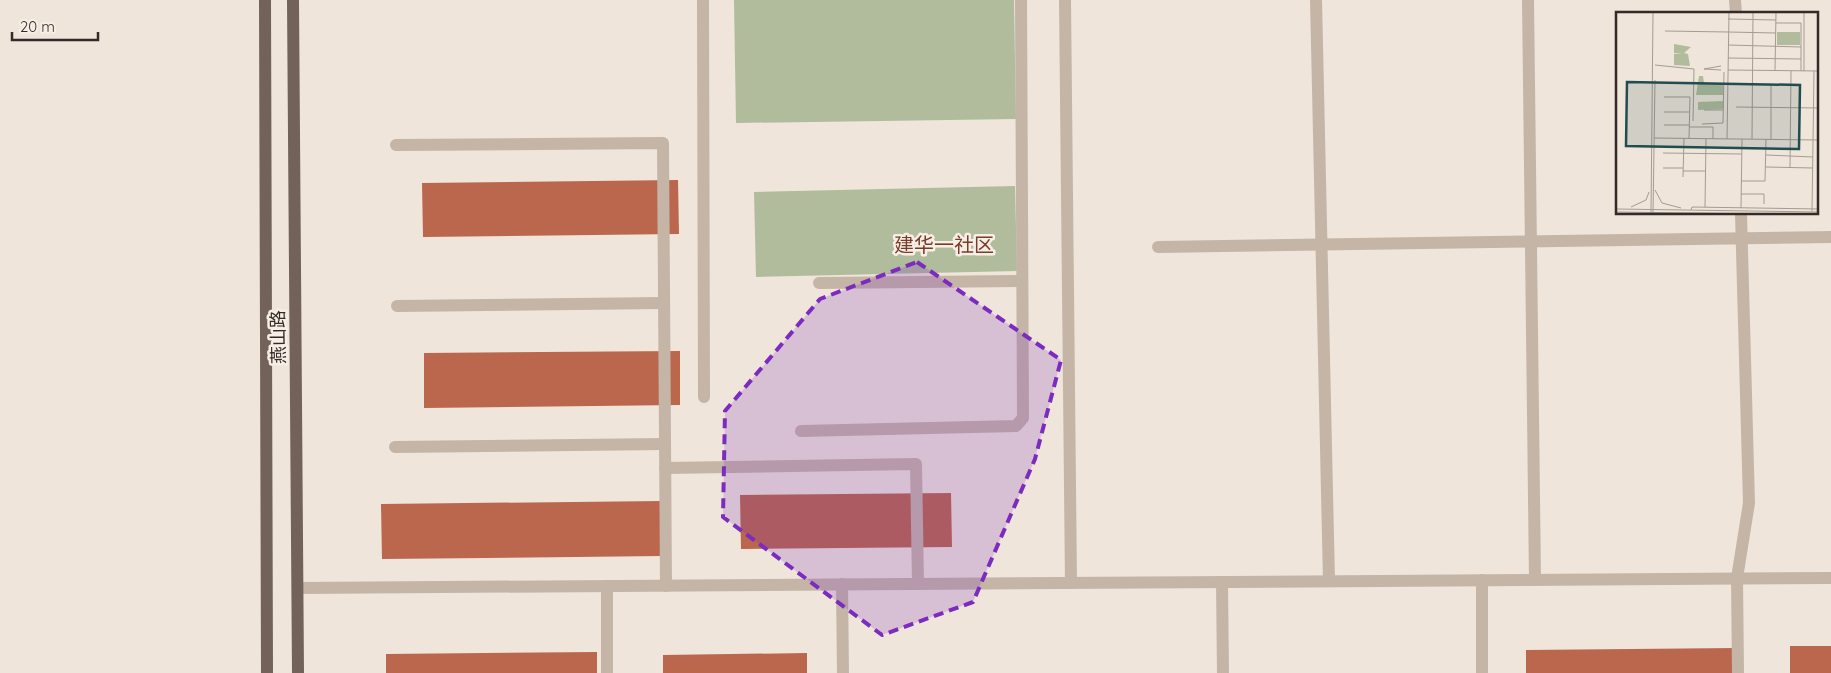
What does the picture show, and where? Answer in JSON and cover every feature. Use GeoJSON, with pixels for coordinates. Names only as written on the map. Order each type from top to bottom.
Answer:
{"type":"FeatureCollection","features":[{"type":"Feature","properties":{"kind":"main road","name":"燕山路"},"geometry":{"type":"LineString","coordinates":[[265,0],[267,673]]}},
{"type":"Feature","properties":{"kind":"main road","name":"燕山路"},"geometry":{"type":"LineString","coordinates":[[293,0],[298,673]]}},
{"type":"Feature","properties":{"kind":"street"},"geometry":{"type":"LineString","coordinates":[[703,0],[704,397]]}},
{"type":"Feature","properties":{"kind":"street"},"geometry":{"type":"LineString","coordinates":[[802,431],[1016,426],[1023,418],[1021,0]]}},
{"type":"Feature","properties":{"kind":"street"},"geometry":{"type":"LineString","coordinates":[[1065,0],[1071,583]]}},
{"type":"Feature","properties":{"kind":"street"},"geometry":{"type":"LineString","coordinates":[[1316,0],[1329,581]]}},
{"type":"Feature","properties":{"kind":"street"},"geometry":{"type":"LineString","coordinates":[[1528,0],[1535,580]]}},
{"type":"Feature","properties":{"kind":"street"},"geometry":{"type":"LineString","coordinates":[[396,145],[663,143],[666,586]]}},
{"type":"Feature","properties":{"kind":"street"},"geometry":{"type":"LineString","coordinates":[[1738,673],[1737,578],[1748,503],[1741,215]]}},
{"type":"Feature","properties":{"kind":"street"},"geometry":{"type":"LineString","coordinates":[[1158,248],[1831,237]]}},
{"type":"Feature","properties":{"kind":"street"},"geometry":{"type":"LineString","coordinates":[[819,283],[1022,281]]}},
{"type":"Feature","properties":{"kind":"street"},"geometry":{"type":"LineString","coordinates":[[398,306],[664,303]]}},
{"type":"Feature","properties":{"kind":"street"},"geometry":{"type":"LineString","coordinates":[[395,447],[665,444]]}},
{"type":"Feature","properties":{"kind":"street"},"geometry":{"type":"LineString","coordinates":[[665,468],[916,464],[918,584]]}},
{"type":"Feature","properties":{"kind":"street"},"geometry":{"type":"LineString","coordinates":[[298,588],[1831,578]]}},
{"type":"Feature","properties":{"kind":"street"},"geometry":{"type":"LineString","coordinates":[[1482,580],[1482,673]]}},
{"type":"Feature","properties":{"kind":"street"},"geometry":{"type":"LineString","coordinates":[[1222,582],[1223,673]]}},
{"type":"Feature","properties":{"kind":"street"},"geometry":{"type":"LineString","coordinates":[[842,584],[843,673]]}},
{"type":"Feature","properties":{"kind":"street"},"geometry":{"type":"LineString","coordinates":[[607,586],[607,673]]}},
{"type":"Feature","properties":{"kind":"highlighted area"},"geometry":{"type":"Polygon","coordinates":[[[917,262],[1061,360],[1035,459],[973,602],[882,635],[723,517],[725,411],[820,299],[917,262]]]}},
{"type":"Feature","properties":{"kind":"green space"},"geometry":{"type":"Polygon","coordinates":[[[734,0],[1014,0],[1016,119],[736,123],[734,0]]]}},
{"type":"Feature","properties":{"kind":"green space"},"geometry":{"type":"Polygon","coordinates":[[[1015,186],[1017,271],[756,277],[754,192],[1015,186]]]}},
{"type":"Feature","properties":{"kind":"building"},"geometry":{"type":"Polygon","coordinates":[[[678,180],[679,234],[423,237],[422,183],[678,180]]]}},
{"type":"Feature","properties":{"kind":"building"},"geometry":{"type":"Polygon","coordinates":[[[680,351],[680,405],[424,408],[424,353],[680,351]]]}},
{"type":"Feature","properties":{"kind":"building"},"geometry":{"type":"Polygon","coordinates":[[[951,493],[952,547],[741,549],[740,495],[951,493]]]}},
{"type":"Feature","properties":{"kind":"building"},"geometry":{"type":"Polygon","coordinates":[[[662,501],[662,556],[382,559],[381,504],[662,501]]]}},
{"type":"Feature","properties":{"kind":"building"},"geometry":{"type":"Polygon","coordinates":[[[1790,646],[1831,646],[1831,673],[1790,673],[1790,646]]]}},
{"type":"Feature","properties":{"kind":"building"},"geometry":{"type":"Polygon","coordinates":[[[1736,648],[1737,673],[1526,673],[1526,650],[1736,648]]]}},
{"type":"Feature","properties":{"kind":"building"},"geometry":{"type":"Polygon","coordinates":[[[597,652],[597,673],[386,673],[386,654],[597,652]]]}},
{"type":"Feature","properties":{"kind":"building"},"geometry":{"type":"Polygon","coordinates":[[[807,653],[807,673],[663,673],[663,655],[807,653]]]}},
{"type":"Feature","properties":{"kind":"district","name":"建华一社区"},"geometry":{"type":"Point","coordinates":[944,244]}}]}
